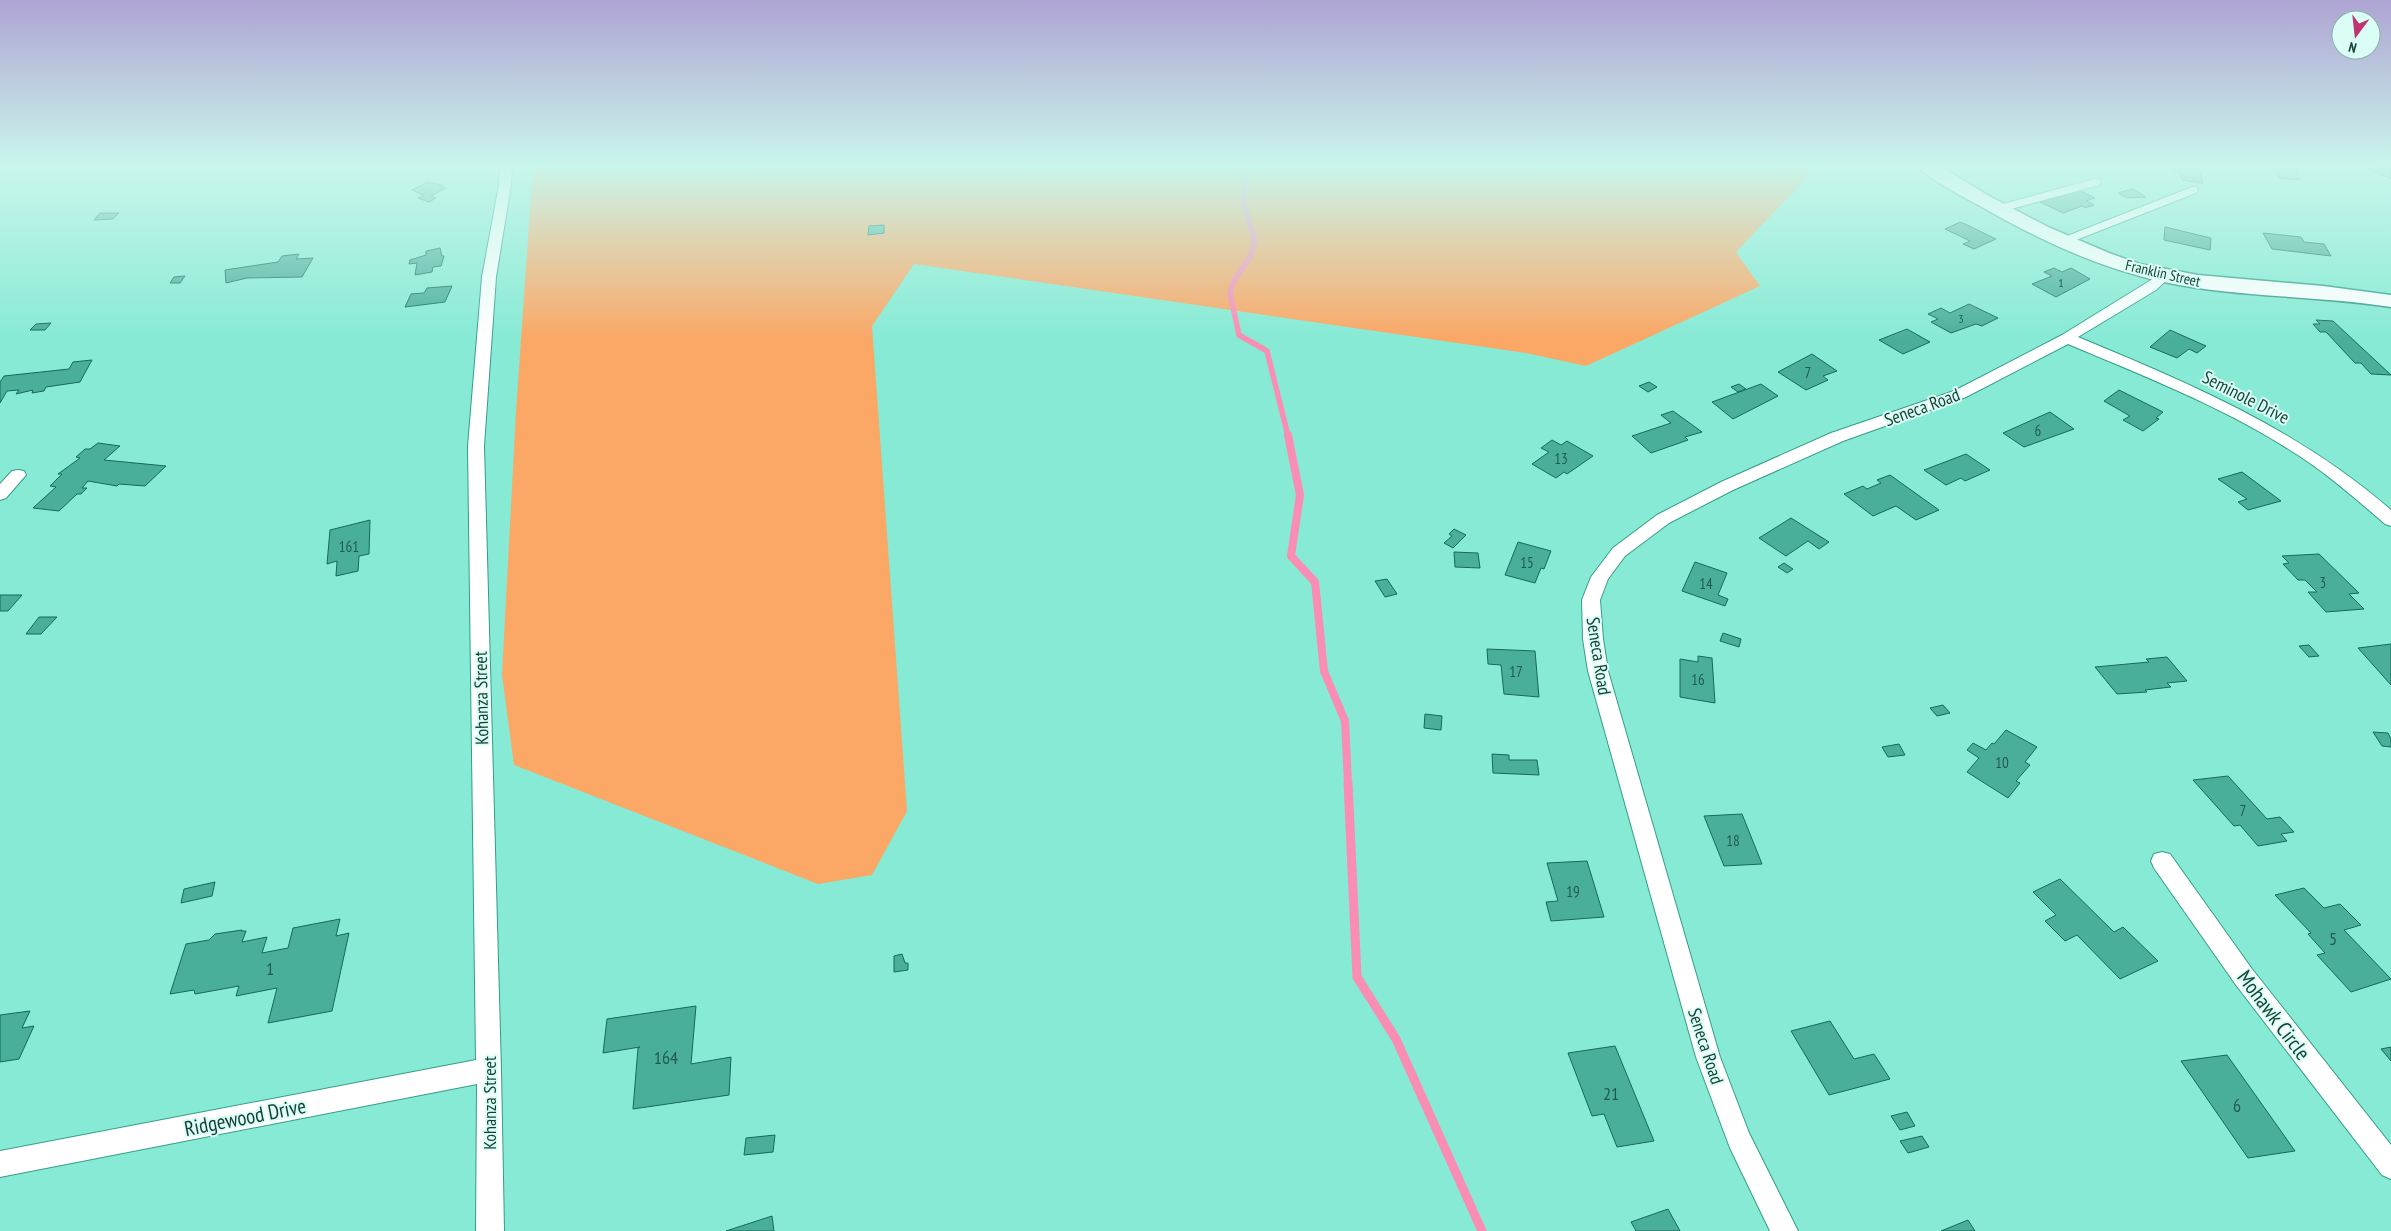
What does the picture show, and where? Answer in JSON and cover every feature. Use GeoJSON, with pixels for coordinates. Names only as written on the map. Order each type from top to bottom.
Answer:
{"type":"FeatureCollection","features":[{"type":"Feature","properties":{"kind":"main road","name":"Franklin Street"},"geometry":{"type":"LineString","coordinates":[[2029,223],[2114,261],[2164,276],[2213,284],[2311,290],[2391,301]]}},
{"type":"Feature","properties":{"kind":"street","name":"Kohanza Street"},"geometry":{"type":"LineString","coordinates":[[490,1231],[489,1070],[476,446],[489,277],[498,223]]}},
{"type":"Feature","properties":{"kind":"street","name":"Seneca Road"},"geometry":{"type":"LineString","coordinates":[[1784,1231],[1738,1139],[1708,1057],[1598,671],[1592,638],[1591,600],[1600,577],[1619,552],[1663,519],[1727,486],[1837,437],[1960,394],[2067,338],[2151,287],[2164,276]]}},
{"type":"Feature","properties":{"kind":"street","name":"Seminole Drive"},"geometry":{"type":"LineString","coordinates":[[2067,338],[2231,410],[2285,439],[2323,463],[2358,489],[2391,520]]}},
{"type":"Feature","properties":{"kind":"street"},"geometry":{"type":"LineString","coordinates":[[0,494],[18,475]]}},
{"type":"Feature","properties":{"kind":"street","name":"Mohawk Circle"},"geometry":{"type":"LineString","coordinates":[[2162,861],[2244,977],[2391,1166]]}},
{"type":"Feature","properties":{"kind":"street","name":"Ridgewood Drive"},"geometry":{"type":"LineString","coordinates":[[0,1164],[489,1070]]}},
{"type":"Feature","properties":{"kind":"lane"},"geometry":{"type":"LineString","coordinates":[[2064,240],[2107,223]]}},
{"type":"Feature","properties":{"kind":"shaded area"},"geometry":{"type":"Polygon","coordinates":[[[529,223],[1763,223],[1736,252],[1760,286],[1586,366],[1526,353],[914,264],[872,326],[907,811],[872,875],[818,884],[514,765],[502,675],[516,412],[529,223]]]}},
{"type":"Feature","properties":{"kind":"building"},"geometry":{"type":"Polygon","coordinates":[[[1957,223],[1963,223],[1996,239],[1974,249],[1963,244],[1970,241],[1945,229],[1957,223]]]}},
{"type":"Feature","properties":{"kind":"building"},"geometry":{"type":"Polygon","coordinates":[[[884,225],[884,233],[868,235],[869,226],[884,225]]]}},
{"type":"Feature","properties":{"kind":"building"},"geometry":{"type":"Polygon","coordinates":[[[2165,227],[2211,238],[2210,250],[2164,240],[2165,227]]]}},
{"type":"Feature","properties":{"kind":"building"},"geometry":{"type":"Polygon","coordinates":[[[2263,233],[2301,237],[2304,242],[2324,244],[2331,256],[2272,249],[2263,233]]]}},
{"type":"Feature","properties":{"kind":"building"},"geometry":{"type":"Polygon","coordinates":[[[440,248],[442,256],[444,256],[441,266],[433,267],[432,272],[415,275],[417,263],[409,264],[410,260],[426,255],[426,251],[440,248]]]}},
{"type":"Feature","properties":{"kind":"building"},"geometry":{"type":"Polygon","coordinates":[[[299,254],[296,259],[313,258],[302,277],[247,278],[226,283],[225,270],[278,262],[282,256],[299,254]]]}},
{"type":"Feature","properties":{"kind":"building"},"geometry":{"type":"Polygon","coordinates":[[[2054,268],[2062,272],[2071,268],[2090,279],[2056,297],[2032,284],[2052,276],[2044,272],[2054,268]]]}},
{"type":"Feature","properties":{"kind":"building"},"geometry":{"type":"Polygon","coordinates":[[[185,276],[180,283],[170,283],[174,277],[185,276]]]}},
{"type":"Feature","properties":{"kind":"building"},"geometry":{"type":"Polygon","coordinates":[[[452,286],[445,302],[405,307],[411,294],[424,293],[427,288],[452,286]]]}},
{"type":"Feature","properties":{"kind":"building"},"geometry":{"type":"Polygon","coordinates":[[[1969,304],[1998,318],[1982,326],[1976,324],[1951,333],[1931,322],[1938,319],[1928,314],[1941,308],[1950,313],[1969,304]]]}},
{"type":"Feature","properties":{"kind":"building"},"geometry":{"type":"Polygon","coordinates":[[[2316,320],[2333,321],[2391,375],[2371,374],[2361,363],[2355,363],[2326,332],[2320,332],[2313,324],[2320,324],[2316,320]]]}},
{"type":"Feature","properties":{"kind":"building"},"geometry":{"type":"Polygon","coordinates":[[[51,323],[45,330],[30,330],[36,324],[51,323]]]}},
{"type":"Feature","properties":{"kind":"building"},"geometry":{"type":"Polygon","coordinates":[[[1907,329],[1930,342],[1903,354],[1879,340],[1907,329]]]}},
{"type":"Feature","properties":{"kind":"building"},"geometry":{"type":"Polygon","coordinates":[[[2170,330],[2206,346],[2197,353],[2189,349],[2177,358],[2150,347],[2170,330]]]}},
{"type":"Feature","properties":{"kind":"building"},"geometry":{"type":"Polygon","coordinates":[[[1812,354],[1837,371],[1823,376],[1828,380],[1806,390],[1778,372],[1812,354]]]}},
{"type":"Feature","properties":{"kind":"building"},"geometry":{"type":"Polygon","coordinates":[[[92,360],[80,382],[46,387],[44,391],[32,393],[33,390],[16,394],[19,390],[7,391],[0,403],[0,382],[4,376],[69,369],[73,362],[92,360]]]}},
{"type":"Feature","properties":{"kind":"building"},"geometry":{"type":"Polygon","coordinates":[[[1649,382],[1657,387],[1648,392],[1639,386],[1649,382]]]}},
{"type":"Feature","properties":{"kind":"building"},"geometry":{"type":"Polygon","coordinates":[[[1739,384],[1746,389],[1738,392],[1731,387],[1739,384]]]}},
{"type":"Feature","properties":{"kind":"building"},"geometry":{"type":"Polygon","coordinates":[[[1761,384],[1778,396],[1733,419],[1712,402],[1761,384]]]}},
{"type":"Feature","properties":{"kind":"building"},"geometry":{"type":"Polygon","coordinates":[[[2119,390],[2163,412],[2156,418],[2159,419],[2143,431],[2123,420],[2130,416],[2104,401],[2119,390]]]}},
{"type":"Feature","properties":{"kind":"building"},"geometry":{"type":"Polygon","coordinates":[[[1673,411],[1702,432],[1685,437],[1688,440],[1651,453],[1632,436],[1671,423],[1661,415],[1673,411]]]}},
{"type":"Feature","properties":{"kind":"building"},"geometry":{"type":"Polygon","coordinates":[[[2050,412],[2074,429],[2024,447],[2003,433],[2050,412]]]}},
{"type":"Feature","properties":{"kind":"building"},"geometry":{"type":"Polygon","coordinates":[[[1552,440],[1561,445],[1567,441],[1593,456],[1567,474],[1564,472],[1556,478],[1532,464],[1549,452],[1541,448],[1552,440]]]}},
{"type":"Feature","properties":{"kind":"building"},"geometry":{"type":"Polygon","coordinates":[[[98,443],[120,446],[104,460],[166,466],[145,486],[119,484],[117,486],[88,481],[82,488],[87,488],[81,494],[77,494],[59,511],[33,508],[56,487],[50,486],[62,474],[58,474],[80,458],[76,457],[85,449],[90,449],[98,443]]]}},
{"type":"Feature","properties":{"kind":"building"},"geometry":{"type":"Polygon","coordinates":[[[1966,454],[1990,470],[1965,481],[1961,478],[1946,485],[1924,470],[1966,454]]]}},
{"type":"Feature","properties":{"kind":"building"},"geometry":{"type":"Polygon","coordinates":[[[2242,472],[2281,501],[2248,510],[2238,502],[2247,499],[2218,479],[2242,472]]]}},
{"type":"Feature","properties":{"kind":"building"},"geometry":{"type":"Polygon","coordinates":[[[1890,475],[1939,510],[1916,520],[1896,506],[1873,516],[1844,494],[1863,486],[1867,489],[1881,483],[1877,480],[1890,475]]]}},
{"type":"Feature","properties":{"kind":"building"},"geometry":{"type":"Polygon","coordinates":[[[1791,518],[1829,542],[1819,549],[1808,541],[1786,556],[1759,538],[1791,518]]]}},
{"type":"Feature","properties":{"kind":"building"},"geometry":{"type":"Polygon","coordinates":[[[370,520],[369,554],[359,556],[358,571],[336,576],[337,561],[327,564],[330,530],[370,520]]]}},
{"type":"Feature","properties":{"kind":"building"},"geometry":{"type":"Polygon","coordinates":[[[1454,529],[1466,535],[1453,548],[1444,543],[1452,536],[1449,534],[1454,529]]]}},
{"type":"Feature","properties":{"kind":"building"},"geometry":{"type":"Polygon","coordinates":[[[1518,542],[1551,551],[1544,569],[1541,568],[1535,583],[1505,575],[1518,542]]]}},
{"type":"Feature","properties":{"kind":"building"},"geometry":{"type":"Polygon","coordinates":[[[1454,552],[1478,553],[1480,568],[1455,567],[1454,552]]]}},
{"type":"Feature","properties":{"kind":"building"},"geometry":{"type":"Polygon","coordinates":[[[2319,554],[2359,593],[2349,594],[2364,609],[2326,612],[2308,592],[2317,592],[2305,580],[2298,580],[2283,564],[2289,563],[2282,556],[2319,554]]]}},
{"type":"Feature","properties":{"kind":"building"},"geometry":{"type":"Polygon","coordinates":[[[1695,562],[1727,573],[1718,595],[1728,599],[1725,606],[1682,591],[1695,562]]]}},
{"type":"Feature","properties":{"kind":"building"},"geometry":{"type":"Polygon","coordinates":[[[1784,563],[1793,569],[1787,573],[1778,567],[1784,563]]]}},
{"type":"Feature","properties":{"kind":"building"},"geometry":{"type":"Polygon","coordinates":[[[1387,579],[1397,594],[1385,597],[1375,581],[1387,579]]]}},
{"type":"Feature","properties":{"kind":"building"},"geometry":{"type":"Polygon","coordinates":[[[0,595],[22,595],[8,611],[0,611],[0,595]]]}},
{"type":"Feature","properties":{"kind":"building"},"geometry":{"type":"Polygon","coordinates":[[[39,617],[57,617],[41,634],[26,634],[39,617]]]}},
{"type":"Feature","properties":{"kind":"building"},"geometry":{"type":"Polygon","coordinates":[[[1723,633],[1741,639],[1739,647],[1720,641],[1723,633]]]}},
{"type":"Feature","properties":{"kind":"building"},"geometry":{"type":"Polygon","coordinates":[[[2391,644],[2391,685],[2358,648],[2391,644]]]}},
{"type":"Feature","properties":{"kind":"building"},"geometry":{"type":"Polygon","coordinates":[[[2309,645],[2319,656],[2309,657],[2299,646],[2309,645]]]}},
{"type":"Feature","properties":{"kind":"building"},"geometry":{"type":"Polygon","coordinates":[[[1487,649],[1535,651],[1539,697],[1504,694],[1501,665],[1488,664],[1487,649]]]}},
{"type":"Feature","properties":{"kind":"building"},"geometry":{"type":"Polygon","coordinates":[[[1698,656],[1712,658],[1715,703],[1680,697],[1680,659],[1698,662],[1698,656]]]}},
{"type":"Feature","properties":{"kind":"building"},"geometry":{"type":"Polygon","coordinates":[[[2167,657],[2187,681],[2167,683],[2171,687],[2145,690],[2147,692],[2117,694],[2095,667],[2149,662],[2146,659],[2167,657]]]}},
{"type":"Feature","properties":{"kind":"building"},"geometry":{"type":"Polygon","coordinates":[[[1943,705],[1950,713],[1937,716],[1930,708],[1943,705]]]}},
{"type":"Feature","properties":{"kind":"building"},"geometry":{"type":"Polygon","coordinates":[[[1425,714],[1442,716],[1441,730],[1424,728],[1425,714]]]}},
{"type":"Feature","properties":{"kind":"building"},"geometry":{"type":"Polygon","coordinates":[[[2006,730],[2037,747],[2025,762],[2030,765],[2016,781],[2020,783],[2008,798],[1967,772],[1979,758],[1967,750],[1973,743],[1986,750],[2006,730]]]}},
{"type":"Feature","properties":{"kind":"building"},"geometry":{"type":"Polygon","coordinates":[[[2373,732],[2388,733],[2391,739],[2391,747],[2382,746],[2373,732]]]}},
{"type":"Feature","properties":{"kind":"building"},"geometry":{"type":"Polygon","coordinates":[[[1899,744],[1905,755],[1888,757],[1882,747],[1899,744]]]}},
{"type":"Feature","properties":{"kind":"building"},"geometry":{"type":"Polygon","coordinates":[[[1492,754],[1509,755],[1509,760],[1537,760],[1539,775],[1493,773],[1492,754]]]}},
{"type":"Feature","properties":{"kind":"building"},"geometry":{"type":"Polygon","coordinates":[[[2228,776],[2267,819],[2280,817],[2294,832],[2281,834],[2287,841],[2258,846],[2240,825],[2234,826],[2193,780],[2228,776]]]}},
{"type":"Feature","properties":{"kind":"building"},"geometry":{"type":"Polygon","coordinates":[[[1742,814],[1762,864],[1724,866],[1704,816],[1742,814]]]}},
{"type":"Feature","properties":{"kind":"building"},"geometry":{"type":"Polygon","coordinates":[[[1587,861],[1604,917],[1551,921],[1546,902],[1558,901],[1547,863],[1587,861]]]}},
{"type":"Feature","properties":{"kind":"building"},"geometry":{"type":"Polygon","coordinates":[[[2060,879],[2114,932],[2123,927],[2158,961],[2120,979],[2077,935],[2065,941],[2045,921],[2056,915],[2033,892],[2060,879]]]}},
{"type":"Feature","properties":{"kind":"building"},"geometry":{"type":"Polygon","coordinates":[[[215,882],[212,896],[181,903],[184,889],[215,882]]]}},
{"type":"Feature","properties":{"kind":"building"},"geometry":{"type":"Polygon","coordinates":[[[2304,888],[2324,908],[2340,904],[2361,925],[2344,930],[2391,979],[2351,992],[2317,955],[2325,953],[2308,934],[2311,933],[2275,895],[2304,888]]]}},
{"type":"Feature","properties":{"kind":"building"},"geometry":{"type":"Polygon","coordinates":[[[340,919],[336,936],[349,933],[332,1011],[268,1023],[277,988],[236,996],[239,986],[195,994],[194,990],[170,994],[186,944],[209,940],[215,934],[242,930],[246,931],[242,942],[267,937],[262,953],[288,948],[293,928],[340,919]]]}},
{"type":"Feature","properties":{"kind":"building"},"geometry":{"type":"Polygon","coordinates":[[[902,954],[905,963],[908,963],[908,970],[894,972],[894,956],[902,954]]]}},
{"type":"Feature","properties":{"kind":"building"},"geometry":{"type":"Polygon","coordinates":[[[696,1006],[691,1064],[731,1057],[729,1095],[633,1109],[638,1048],[640,1047],[603,1053],[607,1019],[696,1006]]]}},
{"type":"Feature","properties":{"kind":"building"},"geometry":{"type":"Polygon","coordinates":[[[30,1011],[22,1028],[34,1026],[19,1059],[0,1062],[0,1015],[30,1011]]]}},
{"type":"Feature","properties":{"kind":"building"},"geometry":{"type":"Polygon","coordinates":[[[1830,1021],[1854,1059],[1874,1054],[1890,1079],[1829,1095],[1791,1031],[1830,1021]]]}},
{"type":"Feature","properties":{"kind":"building"},"geometry":{"type":"Polygon","coordinates":[[[1615,1046],[1654,1141],[1617,1147],[1604,1114],[1592,1116],[1568,1053],[1615,1046]]]}},
{"type":"Feature","properties":{"kind":"building"},"geometry":{"type":"Polygon","coordinates":[[[2391,1047],[2391,1061],[2381,1049],[2391,1047]]]}},
{"type":"Feature","properties":{"kind":"building"},"geometry":{"type":"Polygon","coordinates":[[[2227,1055],[2295,1151],[2248,1158],[2181,1061],[2227,1055]]]}},
{"type":"Feature","properties":{"kind":"building"},"geometry":{"type":"Polygon","coordinates":[[[1907,1112],[1915,1126],[1900,1130],[1891,1116],[1907,1112]]]}},
{"type":"Feature","properties":{"kind":"building"},"geometry":{"type":"Polygon","coordinates":[[[775,1135],[773,1152],[744,1155],[746,1138],[775,1135]]]}},
{"type":"Feature","properties":{"kind":"building"},"geometry":{"type":"Polygon","coordinates":[[[1922,1136],[1929,1147],[1908,1153],[1900,1141],[1922,1136]]]}},
{"type":"Feature","properties":{"kind":"building"},"geometry":{"type":"Polygon","coordinates":[[[1668,1209],[1680,1231],[1636,1231],[1631,1222],[1668,1209]]]}},
{"type":"Feature","properties":{"kind":"building"},"geometry":{"type":"Polygon","coordinates":[[[772,1216],[774,1231],[726,1231],[772,1216]]]}},
{"type":"Feature","properties":{"kind":"building"},"geometry":{"type":"Polygon","coordinates":[[[1968,1220],[1975,1231],[1941,1231],[1968,1220]]]}},
{"type":"Feature","properties":{"kind":"waterway"},"geometry":{"type":"LineString","coordinates":[[1250,223],[1254,245],[1250,257],[1234,280],[1230,293],[1239,335],[1267,351],[1288,436]]}},
{"type":"Feature","properties":{"kind":"waterway"},"geometry":{"type":"LineString","coordinates":[[1288,435],[1300,495],[1291,556],[1315,582],[1324,671],[1345,721],[1348,784]]}},
{"type":"Feature","properties":{"kind":"waterway"},"geometry":{"type":"LineString","coordinates":[[1348,783],[1357,977],[1396,1039],[1482,1231]]}}]}
